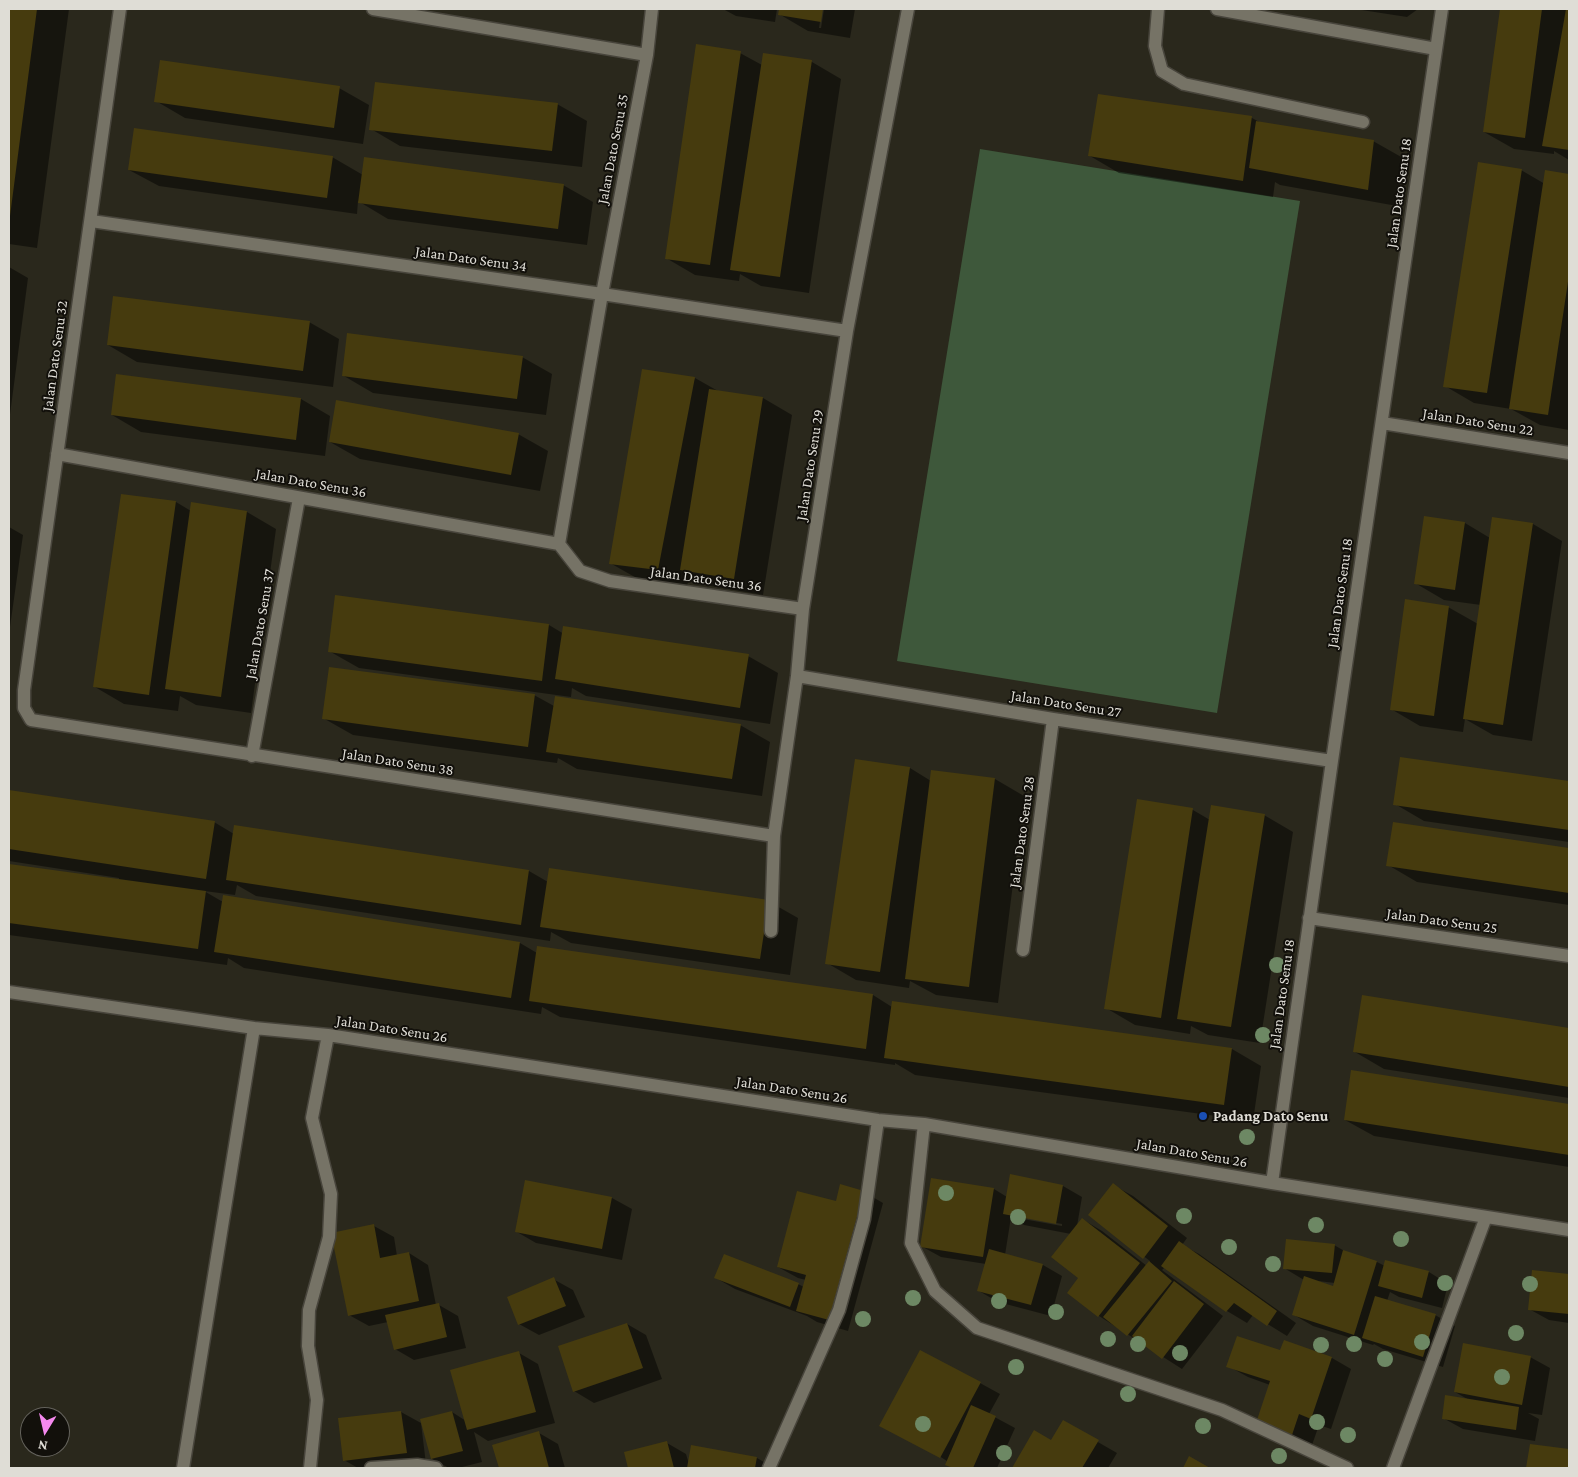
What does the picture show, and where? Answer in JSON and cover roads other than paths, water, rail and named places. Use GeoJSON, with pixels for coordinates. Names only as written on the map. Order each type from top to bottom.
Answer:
{"type":"FeatureCollection","features":[{"type":"Feature","properties":{"kind":"street","name":"Jalan Dato Senu 32"},"geometry":{"type":"LineString","coordinates":[[24,708],[24,690],[120,9]]}},
{"type":"Feature","properties":{"kind":"street"},"geometry":{"type":"LineString","coordinates":[[373,9],[648,56]]}},
{"type":"Feature","properties":{"kind":"street","name":"Jalan Dato Senu 35"},"geometry":{"type":"LineString","coordinates":[[602,294],[648,56],[652,9]]}},
{"type":"Feature","properties":{"kind":"street","name":"Jalan Dato Senu 29"},"geometry":{"type":"LineString","coordinates":[[771,931],[774,836],[797,676],[803,609],[847,331],[908,9]]}},
{"type":"Feature","properties":{"kind":"street"},"geometry":{"type":"LineString","coordinates":[[1158,9],[1155,46],[1162,70],[1184,84],[1362,122]]}},
{"type":"Feature","properties":{"kind":"street"},"geometry":{"type":"LineString","coordinates":[[1217,9],[1436,49]]}},
{"type":"Feature","properties":{"kind":"street","name":"Jalan Dato Senu 18"},"geometry":{"type":"LineString","coordinates":[[1272,1183],[1442,9]]}},
{"type":"Feature","properties":{"kind":"street","name":"Jalan Dato Senu 34"},"geometry":{"type":"LineString","coordinates":[[91,221],[847,331]]}},
{"type":"Feature","properties":{"kind":"street"},"geometry":{"type":"LineString","coordinates":[[559,544],[602,294]]}},
{"type":"Feature","properties":{"kind":"street","name":"Jalan Dato Senu 22"},"geometry":{"type":"LineString","coordinates":[[1382,423],[1569,453]]}},
{"type":"Feature","properties":{"kind":"street","name":"Jalan Dato Senu 36"},"geometry":{"type":"LineString","coordinates":[[57,454],[559,544],[580,571],[610,581],[803,609]]}},
{"type":"Feature","properties":{"kind":"street","name":"Jalan Dato Senu 37"},"geometry":{"type":"LineString","coordinates":[[252,756],[299,498]]}},
{"type":"Feature","properties":{"kind":"street","name":"Jalan Dato Senu 27"},"geometry":{"type":"LineString","coordinates":[[797,676],[1054,719],[1332,761]]}},
{"type":"Feature","properties":{"kind":"street","name":"Jalan Dato Senu 38"},"geometry":{"type":"LineString","coordinates":[[24,708],[31,720],[48,724],[774,836]]}},
{"type":"Feature","properties":{"kind":"street","name":"Jalan Dato Senu 28"},"geometry":{"type":"LineString","coordinates":[[1023,950],[1054,719]]}},
{"type":"Feature","properties":{"kind":"street","name":"Jalan Dato Senu 25"},"geometry":{"type":"LineString","coordinates":[[1309,918],[1569,956]]}},
{"type":"Feature","properties":{"kind":"street","name":"Jalan Dato Senu 26"},"geometry":{"type":"LineString","coordinates":[[9,992],[254,1028],[328,1035],[878,1120],[924,1124],[1272,1183],[1569,1230]]}},
{"type":"Feature","properties":{"kind":"street"},"geometry":{"type":"LineString","coordinates":[[183,1468],[254,1028]]}},
{"type":"Feature","properties":{"kind":"street"},"geometry":{"type":"LineString","coordinates":[[310,1468],[316,1400],[308,1346],[310,1310],[329,1237],[331,1194],[312,1118],[328,1035]]}},
{"type":"Feature","properties":{"kind":"street"},"geometry":{"type":"LineString","coordinates":[[769,1468],[839,1310],[864,1219],[878,1120]]}},
{"type":"Feature","properties":{"kind":"street"},"geometry":{"type":"LineString","coordinates":[[924,1124],[911,1243],[935,1291],[977,1328],[1222,1410],[1347,1468]]}},
{"type":"Feature","properties":{"kind":"street"},"geometry":{"type":"LineString","coordinates":[[1393,1468],[1486,1217]]}},
{"type":"Feature","properties":{"kind":"street"},"geometry":{"type":"LineString","coordinates":[[371,1468],[417,1465],[436,1468]]}},
{"type":"Feature","properties":{"kind":"place","name":"Padang Dato Senu"},"geometry":{"type":"Point","coordinates":[1203,1116]}}]}
